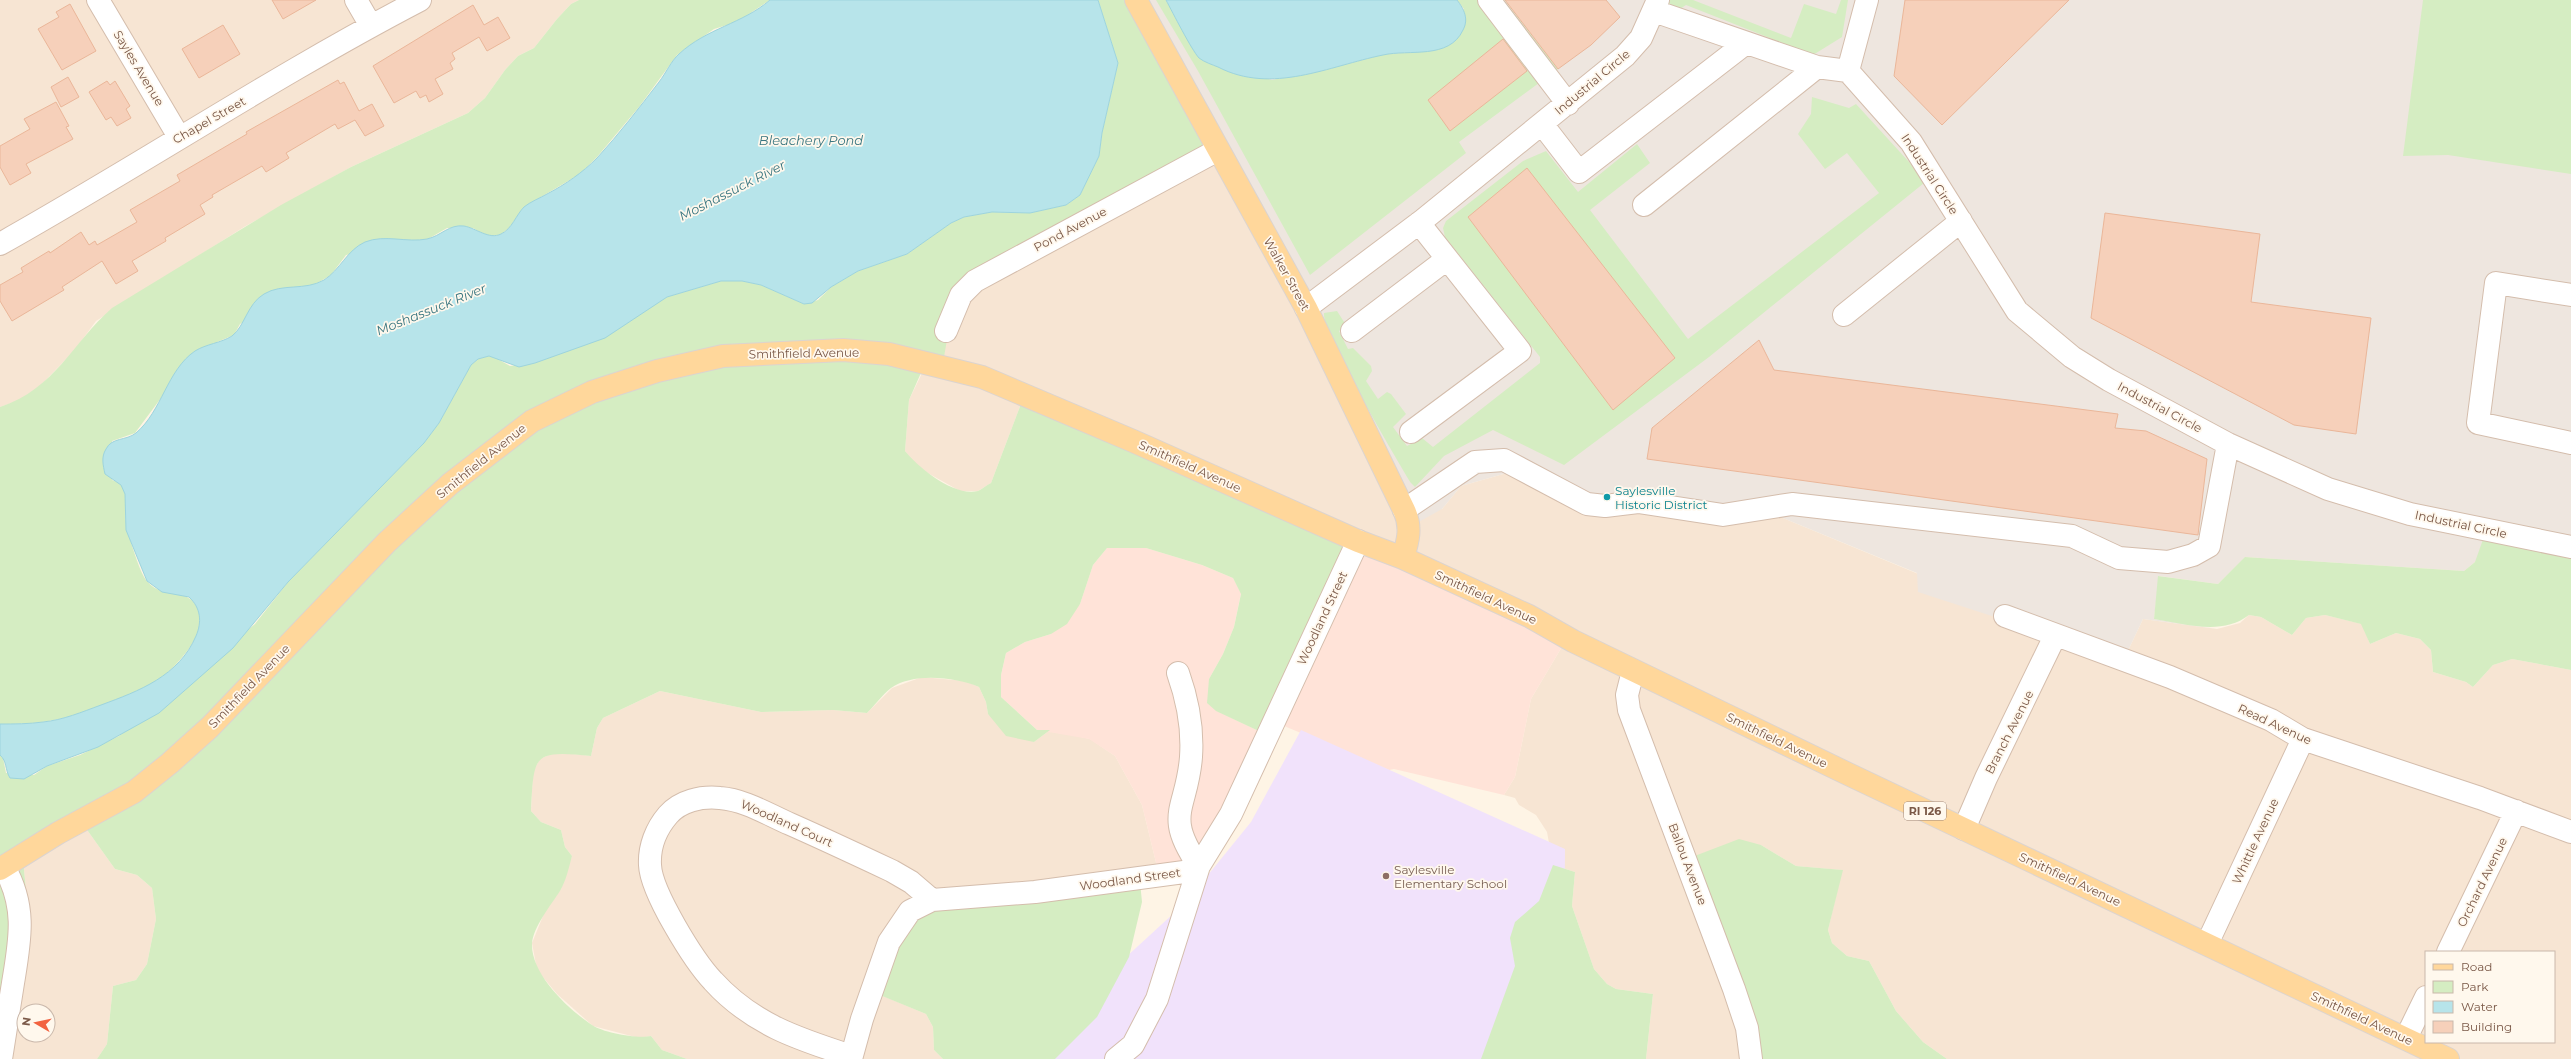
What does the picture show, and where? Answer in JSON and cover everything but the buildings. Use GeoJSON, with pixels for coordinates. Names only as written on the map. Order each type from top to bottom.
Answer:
{"type":"FeatureCollection","features":[{"type":"Feature","properties":{"kind":"main road","name":"Walker Street"},"geometry":{"type":"LineString","coordinates":[[1136,0],[1306,308],[1404,510],[1409,521],[1408,540],[1403,558]]}},
{"type":"Feature","properties":{"kind":"main road","name":"Smithfield Avenue"},"geometry":{"type":"LineString","coordinates":[[2,868],[58,833],[134,792],[170,763],[210,727],[387,542],[450,484],[532,421],[592,392],[657,371],[723,356],[789,351],[843,350],[889,354],[936,364],[989,380],[1133,441],[1358,542],[1403,558],[1529,616],[1573,641],[1633,671],[2448,1059]]}},
{"type":"Feature","properties":{"kind":"street","name":"Sayles Avenue"},"geometry":{"type":"LineString","coordinates":[[98,0],[179,137]]}},
{"type":"Feature","properties":{"kind":"street"},"geometry":{"type":"LineString","coordinates":[[356,0],[371,26]]}},
{"type":"Feature","properties":{"kind":"street","name":"Chapel Street"},"geometry":{"type":"LineString","coordinates":[[1,241],[371,26],[420,0]]}},
{"type":"Feature","properties":{"kind":"street"},"geometry":{"type":"LineString","coordinates":[[1488,0],[1568,104]]}},
{"type":"Feature","properties":{"kind":"street"},"geometry":{"type":"LineString","coordinates":[[1848,71],[1867,0]]}},
{"type":"Feature","properties":{"kind":"street","name":"Industrial Circle"},"geometry":{"type":"LineString","coordinates":[[1306,308],[1419,223],[1568,104],[1625,56],[1641,38],[1656,6],[1746,44],[1817,67],[1848,71],[1911,142],[2017,312],[2072,357],[2109,380],[2228,444],[2328,489],[2410,514],[2571,547]]}},
{"type":"Feature","properties":{"kind":"street"},"geometry":{"type":"LineString","coordinates":[[1542,124],[1579,172],[1746,44]]}},
{"type":"Feature","properties":{"kind":"street"},"geometry":{"type":"LineString","coordinates":[[1644,205],[1817,67]]}},
{"type":"Feature","properties":{"kind":"street","name":"Pond Avenue"},"geometry":{"type":"LineString","coordinates":[[946,331],[961,295],[975,281],[1218,150]]}},
{"type":"Feature","properties":{"kind":"street"},"geometry":{"type":"LineString","coordinates":[[1844,315],[1961,221]]}},
{"type":"Feature","properties":{"kind":"street"},"geometry":{"type":"LineString","coordinates":[[1411,432],[1520,351],[1419,223]]}},
{"type":"Feature","properties":{"kind":"street"},"geometry":{"type":"LineString","coordinates":[[1352,331],[1447,259]]}},
{"type":"Feature","properties":{"kind":"street"},"geometry":{"type":"LineString","coordinates":[[2571,295],[2496,283],[2478,423],[2571,443]]}},
{"type":"Feature","properties":{"kind":"street"},"geometry":{"type":"LineString","coordinates":[[1404,510],[1475,462],[1504,460],[1587,504],[1605,506],[1638,502],[1722,515],[1792,504],[2072,536],[2119,558],[2168,562],[2193,555],[2209,546],[2228,444]]}},
{"type":"Feature","properties":{"kind":"street","name":"Woodland Street"},"geometry":{"type":"LineString","coordinates":[[851,1058],[862,1019],[889,942],[910,911],[932,900],[1035,892],[1184,872],[1199,866],[1231,814],[1358,542]]}},
{"type":"Feature","properties":{"kind":"street","name":"Read Avenue"},"geometry":{"type":"LineString","coordinates":[[2005,616],[2056,636],[2113,654],[2170,677],[2271,720],[2303,739],[2516,811],[2571,832]]}},
{"type":"Feature","properties":{"kind":"street","name":"Branch Avenue"},"geometry":{"type":"LineString","coordinates":[[1964,829],[1986,778],[2056,636]]}},
{"type":"Feature","properties":{"kind":"street","name":"Ballou Avenue"},"geometry":{"type":"LineString","coordinates":[[1633,671],[1627,695],[1630,710],[1734,989],[1747,1028],[1751,1059]]}},
{"type":"Feature","properties":{"kind":"street"},"geometry":{"type":"LineString","coordinates":[[1116,1059],[1133,1045],[1157,999],[1199,866],[1186,847],[1179,828],[1178,810],[1188,783],[1192,732],[1187,698],[1178,673]]}},
{"type":"Feature","properties":{"kind":"street","name":"Whittle Avenue"},"geometry":{"type":"LineString","coordinates":[[2206,944],[2303,739]]}},
{"type":"Feature","properties":{"kind":"street","name":"Woodland Court"},"geometry":{"type":"LineString","coordinates":[[851,1058],[786,1034],[763,1022],[713,982],[692,956],[661,897],[650,866],[650,846],[655,836],[674,808],[688,801],[705,797],[735,800],[892,871],[912,882],[932,900]]}},
{"type":"Feature","properties":{"kind":"street","name":"Orchard Avenue"},"geometry":{"type":"LineString","coordinates":[[2448,951],[2516,811]]}},
{"type":"Feature","properties":{"kind":"street"},"geometry":{"type":"LineString","coordinates":[[2,868],[14,883],[20,908],[21,932],[2,1059]]}},
{"type":"Feature","properties":{"kind":"street"},"geometry":{"type":"LineString","coordinates":[[2406,1038],[2425,999]]}},
{"type":"Feature","properties":{"kind":"shaded area"},"geometry":{"type":"Polygon","coordinates":[[[0,0],[579,0],[571,4],[534,48],[518,56],[505,70],[485,98],[468,113],[351,167],[244,227],[96,321],[74,351],[36,390],[20,400],[0,407],[0,0]]]}},
{"type":"Feature","properties":{"kind":"shaded area"},"geometry":{"type":"Polygon","coordinates":[[[1139,0],[1166,0],[1199,58],[1316,72],[1385,54],[1464,9],[1457,0],[2571,0],[2571,547],[2475,562],[2464,571],[2246,557],[2218,584],[2159,576],[2154,619],[2217,629],[2143,619],[2124,659],[1918,592],[1917,573],[1773,514],[1590,513],[1507,473],[1461,486],[1442,509],[1417,523],[1139,0]]]}},
{"type":"Feature","properties":{"kind":"shaded area"},"geometry":{"type":"Polygon","coordinates":[[[1220,154],[1442,509],[1461,486],[1507,473],[1773,514],[2124,659],[2143,619],[2217,629],[2240,623],[2249,615],[2261,617],[2292,635],[2306,618],[2325,615],[2362,624],[2370,644],[2396,633],[2420,639],[2431,650],[2433,672],[2466,682],[2473,687],[2493,665],[2512,659],[2571,670],[2571,1059],[1947,1059],[1923,1042],[1896,1011],[1869,961],[1847,956],[1832,943],[1828,930],[1842,870],[1796,866],[1761,845],[1753,1059],[1646,1059],[1653,994],[1616,989],[1607,984],[1594,969],[1572,906],[1575,872],[1553,865],[1547,832],[1536,815],[1519,805],[1515,798],[1504,795],[1515,777],[1531,699],[1566,640],[1024,396],[991,483],[978,491],[960,491],[917,467],[905,451],[909,400],[952,311],[971,284],[1220,154]]]}},
{"type":"Feature","properties":{"kind":"shaded area"},"geometry":{"type":"Polygon","coordinates":[[[1359,541],[1566,640],[1531,699],[1515,777],[1504,795],[1394,769],[1389,770],[1277,723],[1359,541]]]}},
{"type":"Feature","properties":{"kind":"shaded area"},"geometry":{"type":"Polygon","coordinates":[[[1107,548],[1146,548],[1202,565],[1233,578],[1241,593],[1234,627],[1223,654],[1209,679],[1217,711],[1263,733],[1214,850],[1159,875],[1142,805],[1115,756],[1089,739],[1037,730],[1001,697],[1001,675],[1006,653],[1025,642],[1051,634],[1080,604],[1093,565],[1107,548]]]}},
{"type":"Feature","properties":{"kind":"shaded area"},"geometry":{"type":"Polygon","coordinates":[[[922,677],[965,681],[979,687],[986,702],[988,714],[1034,742],[1050,730],[1090,739],[1115,756],[1142,805],[1159,875],[876,993],[926,1014],[933,1027],[934,1050],[943,1059],[687,1059],[662,1050],[651,1036],[639,1038],[593,1026],[557,994],[537,970],[532,943],[545,911],[561,889],[572,856],[565,847],[561,830],[541,822],[531,811],[533,771],[540,759],[555,752],[591,756],[597,728],[603,718],[660,691],[761,712],[833,710],[867,713],[892,688],[922,677]]]}},
{"type":"Feature","properties":{"kind":"shaded area","name":"Saylesville Elementary School"},"geometry":{"type":"Polygon","coordinates":[[[1301,730],[1565,849],[1564,986],[1534,1059],[1015,1059],[1186,902],[1251,822],[1301,730]]]}},
{"type":"Feature","properties":{"kind":"shaded area"},"geometry":{"type":"Polygon","coordinates":[[[85,827],[115,869],[137,875],[152,888],[156,919],[147,964],[136,980],[113,986],[107,1044],[97,1059],[7,1059],[28,910],[23,860],[85,827]]]}},
{"type":"Feature","properties":{"kind":"green space"},"geometry":{"type":"Polygon","coordinates":[[[579,0],[770,0],[737,22],[714,29],[677,55],[639,107],[597,157],[580,174],[524,207],[509,228],[500,235],[486,236],[473,228],[447,228],[428,239],[346,255],[331,275],[314,285],[297,287],[240,324],[234,335],[217,342],[173,377],[164,394],[135,433],[112,441],[112,480],[120,484],[124,490],[126,499],[126,522],[129,534],[134,553],[147,582],[155,588],[163,591],[188,597],[194,602],[199,611],[200,621],[194,641],[180,660],[163,676],[153,683],[114,702],[70,717],[55,720],[32,723],[0,724],[0,407],[19,399],[35,389],[49,377],[112,308],[281,205],[351,167],[468,113],[485,98],[505,70],[518,56],[534,48],[571,4],[579,0]]]}},
{"type":"Feature","properties":{"kind":"green space"},"geometry":{"type":"Polygon","coordinates":[[[1098,0],[1139,0],[1218,145],[971,284],[952,311],[944,357],[924,366],[909,400],[905,451],[928,473],[938,480],[958,490],[969,492],[978,491],[991,483],[1024,396],[1349,535],[1263,733],[1216,711],[1207,703],[1209,679],[1223,654],[1234,627],[1241,594],[1233,578],[1202,565],[1146,548],[1107,548],[1093,565],[1080,604],[1067,624],[1051,634],[1025,642],[1006,653],[1001,675],[1001,697],[1037,730],[1050,730],[1034,742],[1006,736],[988,714],[986,702],[979,687],[947,679],[922,678],[900,683],[891,688],[867,713],[833,710],[761,712],[660,691],[603,718],[597,728],[591,756],[557,754],[547,756],[540,760],[533,778],[531,811],[541,822],[561,830],[565,847],[572,856],[562,887],[543,916],[533,937],[533,955],[538,967],[544,979],[562,1000],[572,1010],[592,1025],[604,1031],[621,1035],[638,1037],[651,1036],[662,1050],[687,1059],[97,1059],[107,1044],[113,986],[136,980],[147,964],[156,919],[152,888],[137,875],[115,869],[85,827],[23,860],[28,910],[0,1059],[0,755],[3,758],[6,773],[34,775],[47,766],[80,755],[119,736],[255,624],[288,582],[424,443],[439,423],[471,365],[478,359],[489,356],[496,358],[510,366],[535,363],[563,352],[667,297],[721,281],[742,281],[761,285],[804,304],[818,300],[831,287],[858,271],[907,254],[951,223],[964,217],[992,212],[1030,213],[1066,205],[1080,195],[1099,156],[1102,133],[1118,63],[1098,0]]]}},
{"type":"Feature","properties":{"kind":"green space"},"geometry":{"type":"Polygon","coordinates":[[[1156,0],[1166,0],[1199,58],[1272,80],[1316,72],[1385,54],[1418,52],[1464,9],[1457,0],[1504,0],[1558,69],[1459,142],[1466,153],[1310,275],[1198,71],[1156,0]]]}},
{"type":"Feature","properties":{"kind":"green space"},"geometry":{"type":"Polygon","coordinates":[[[1668,0],[1693,0],[1791,38],[1804,4],[1836,14],[1841,0],[1848,0],[1842,37],[1813,55],[1686,5],[1659,23],[1668,0]]]}},
{"type":"Feature","properties":{"kind":"green space"},"geometry":{"type":"Polygon","coordinates":[[[2423,0],[2571,0],[2571,174],[2448,155],[2403,156],[2423,0]]]}},
{"type":"Feature","properties":{"kind":"green space"},"geometry":{"type":"Polygon","coordinates":[[[1812,97],[1849,108],[1856,104],[1910,163],[1924,183],[1709,357],[1564,465],[1493,430],[1444,456],[1415,487],[1411,483],[1334,344],[1326,325],[1324,313],[1337,311],[1346,325],[1339,331],[1348,349],[1353,348],[1371,366],[1372,371],[1366,381],[1378,399],[1387,392],[1391,394],[1406,414],[1393,427],[1407,446],[1422,438],[1433,447],[1540,363],[1540,357],[1445,237],[1443,228],[1446,221],[1523,161],[1546,151],[1578,192],[1637,144],[1650,163],[1590,210],[1688,339],[1879,193],[1847,153],[1825,169],[1798,134],[1811,114],[1812,97]]]}},
{"type":"Feature","properties":{"kind":"green space"},"geometry":{"type":"Polygon","coordinates":[[[2486,531],[2571,547],[2571,670],[2512,659],[2493,665],[2473,687],[2466,682],[2433,672],[2431,650],[2420,639],[2396,633],[2370,644],[2361,624],[2325,615],[2306,618],[2292,635],[2261,617],[2249,615],[2227,625],[2216,627],[2203,627],[2154,619],[2158,576],[2218,584],[2245,557],[2464,571],[2475,562],[2486,531]]]}},
{"type":"Feature","properties":{"kind":"green space"},"geometry":{"type":"Polygon","coordinates":[[[1739,839],[1761,845],[1796,866],[1843,870],[1828,930],[1832,943],[1847,956],[1869,961],[1896,1011],[1923,1042],[1947,1059],[1753,1059],[1692,857],[1739,839]]]}},
{"type":"Feature","properties":{"kind":"green space"},"geometry":{"type":"Polygon","coordinates":[[[1553,865],[1575,872],[1572,906],[1594,969],[1607,984],[1616,989],[1653,994],[1646,1059],[1481,1059],[1515,966],[1510,938],[1515,922],[1539,901],[1553,865]]]}},
{"type":"Feature","properties":{"kind":"green space"},"geometry":{"type":"Polygon","coordinates":[[[1140,882],[1142,902],[1129,957],[1097,1017],[1055,1059],[943,1059],[934,1050],[933,1027],[926,1014],[875,993],[880,979],[923,904],[1140,882]]]}},
{"type":"Feature","properties":{"kind":"water","name":"Bleachery Pond"},"geometry":{"type":"Polygon","coordinates":[[[770,0],[1098,0],[1118,63],[1102,133],[1099,156],[1080,195],[1066,205],[1030,213],[992,212],[964,217],[951,223],[907,254],[858,271],[831,287],[812,303],[804,304],[761,285],[742,281],[721,281],[667,297],[605,338],[535,363],[519,367],[489,356],[478,359],[471,365],[439,423],[424,443],[288,582],[233,648],[159,713],[98,747],[47,766],[24,779],[10,778],[4,760],[0,755],[0,724],[32,723],[58,719],[80,713],[143,688],[168,672],[179,662],[189,650],[196,636],[200,620],[198,610],[193,601],[189,597],[162,592],[147,581],[126,530],[125,494],[121,485],[105,474],[103,461],[104,452],[109,445],[115,441],[136,433],[145,424],[171,379],[185,359],[199,349],[232,336],[240,327],[254,303],[264,294],[278,289],[309,285],[324,280],[335,271],[353,250],[365,242],[380,239],[427,239],[449,228],[459,226],[469,227],[492,236],[505,232],[524,207],[567,182],[586,169],[597,158],[659,82],[673,60],[679,54],[701,38],[748,15],[770,0]]]}},
{"type":"Feature","properties":{"kind":"water"},"geometry":{"type":"Polygon","coordinates":[[[1166,0],[1457,0],[1464,11],[1466,22],[1457,39],[1448,46],[1438,50],[1428,52],[1393,53],[1300,76],[1259,78],[1238,75],[1199,58],[1166,0]]]}},
{"type":"Feature","properties":{"kind":"place","name":"Saylesville Historic District"},"geometry":{"type":"Point","coordinates":[1607,497]}},
{"type":"Feature","properties":{"kind":"place","name":"Saylesville Elementary School"},"geometry":{"type":"Point","coordinates":[1386,876]}},
{"type":"Feature","properties":{"kind":"water label","name":"Moshassuck River"},"geometry":{"type":"Point","coordinates":[732,190]}},
{"type":"Feature","properties":{"kind":"water label","name":"Moshassuck River"},"geometry":{"type":"Point","coordinates":[431,309]}}]}
